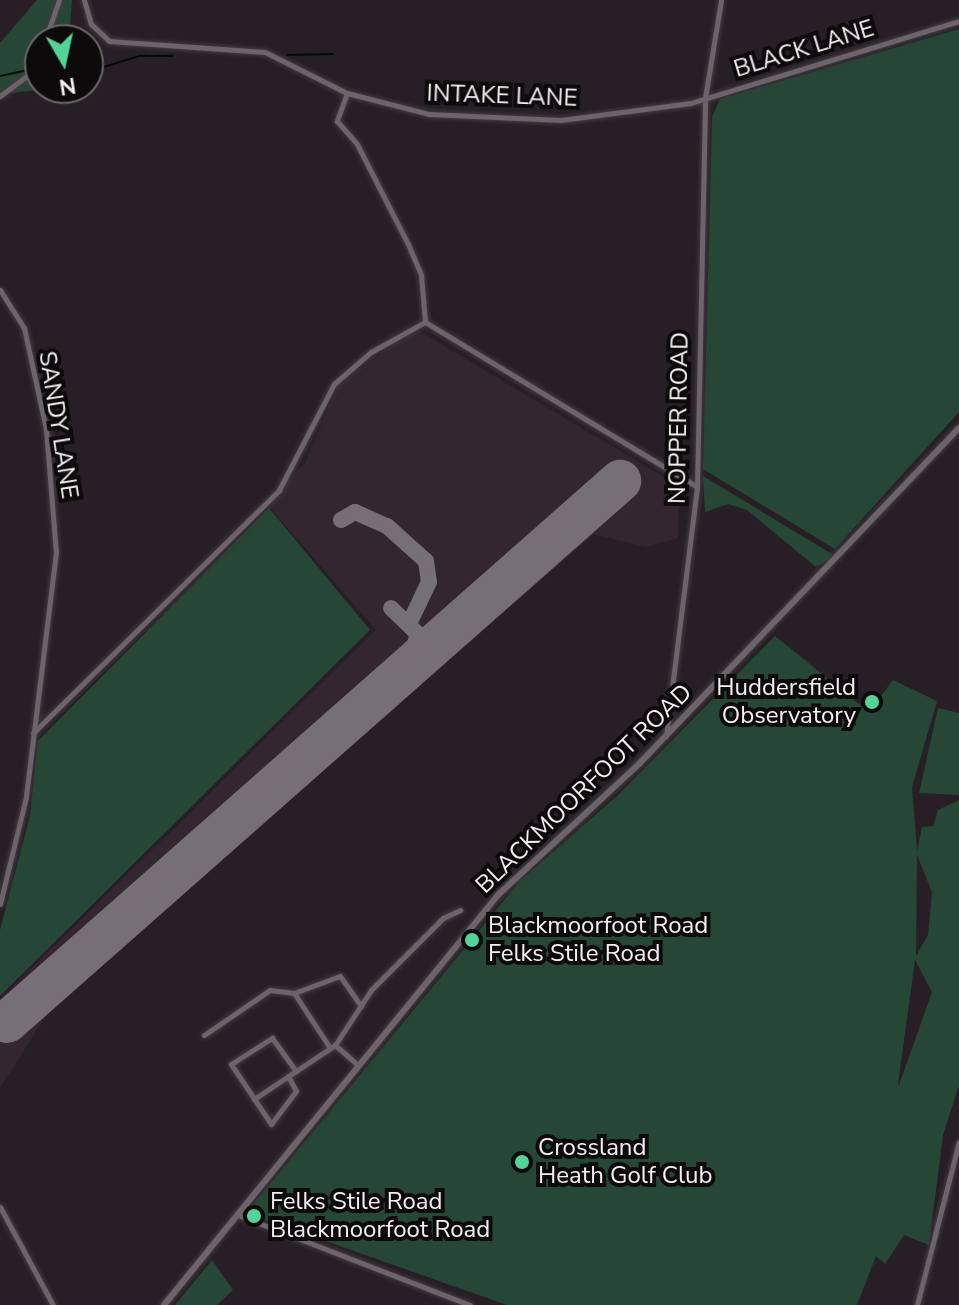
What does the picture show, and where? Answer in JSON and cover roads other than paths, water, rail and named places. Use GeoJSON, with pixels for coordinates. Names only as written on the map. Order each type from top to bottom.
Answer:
{"type":"FeatureCollection","features":[{"type":"Feature","properties":{"kind":"street"},"geometry":{"type":"LineString","coordinates":[[51,24],[59,0]]}},
{"type":"Feature","properties":{"kind":"street","name":"INTAKE LANE"},"geometry":{"type":"LineString","coordinates":[[84,0],[91,24],[109,41],[265,52],[347,93],[429,114],[561,120],[705,98]]}},
{"type":"Feature","properties":{"kind":"street","name":"NOPPER ROAD"},"geometry":{"type":"LineString","coordinates":[[666,736],[697,487],[705,98],[721,0]]}},
{"type":"Feature","properties":{"kind":"street","name":"BLACK LANE"},"geometry":{"type":"LineString","coordinates":[[705,98],[959,21]]}},
{"type":"Feature","properties":{"kind":"street"},"geometry":{"type":"LineString","coordinates":[[0,96],[24,78]]}},
{"type":"Feature","properties":{"kind":"street"},"geometry":{"type":"LineString","coordinates":[[347,93],[337,121],[357,144],[408,244],[421,275],[425,322]]}},
{"type":"Feature","properties":{"kind":"street","name":"SANDY LANE"},"geometry":{"type":"LineString","coordinates":[[0,290],[24,328],[46,429],[55,521],[33,733],[0,904]]}},
{"type":"Feature","properties":{"kind":"street"},"geometry":{"type":"LineString","coordinates":[[425,322],[697,487]]}},
{"type":"Feature","properties":{"kind":"street"},"geometry":{"type":"LineString","coordinates":[[33,733],[279,490],[334,384],[371,352],[425,322]]}},
{"type":"Feature","properties":{"kind":"street","name":"BLACKMOORFOOT ROAD"},"geometry":{"type":"LineString","coordinates":[[164,1305],[357,1064],[508,884],[666,736],[959,428]]}},
{"type":"Feature","properties":{"kind":"street"},"geometry":{"type":"LineString","coordinates":[[254,1099],[332,1047],[361,1007],[443,918],[460,910]]}},
{"type":"Feature","properties":{"kind":"street"},"geometry":{"type":"LineString","coordinates":[[204,1035],[270,990],[294,993],[340,976],[361,1007]]}},
{"type":"Feature","properties":{"kind":"street"},"geometry":{"type":"LineString","coordinates":[[294,993],[332,1047],[357,1064]]}},
{"type":"Feature","properties":{"kind":"street"},"geometry":{"type":"LineString","coordinates":[[288,1076],[296,1091],[271,1124],[231,1064],[272,1038],[296,1071]]}},
{"type":"Feature","properties":{"kind":"street"},"geometry":{"type":"LineString","coordinates":[[917,1305],[959,1142]]}},
{"type":"Feature","properties":{"kind":"street"},"geometry":{"type":"LineString","coordinates":[[0,1207],[53,1305]]}},
{"type":"Feature","properties":{"kind":"street"},"geometry":{"type":"LineString","coordinates":[[238,1215],[470,1305]]}},
{"type":"Feature","properties":{"kind":"waterway"},"geometry":{"type":"LineString","coordinates":[[287,55],[333,54]]}},
{"type":"Feature","properties":{"kind":"waterway"},"geometry":{"type":"LineString","coordinates":[[104,67],[139,56],[172,56]]}},
{"type":"Feature","properties":{"kind":"waterway"},"geometry":{"type":"LineString","coordinates":[[0,76],[24,71]]}},
{"type":"Feature","properties":{"kind":"place","name":"Huddersfield Observatory"},"geometry":{"type":"Point","coordinates":[872,702]}},
{"type":"Feature","properties":{"kind":"place","name":"Blackmoorfoot Road Felks Stile Road"},"geometry":{"type":"Point","coordinates":[472,940]}},
{"type":"Feature","properties":{"kind":"place","name":"Crossland Heath Golf Club"},"geometry":{"type":"Point","coordinates":[522,1162]}},
{"type":"Feature","properties":{"kind":"place","name":"Felks Stile Road Blackmoorfoot Road"},"geometry":{"type":"Point","coordinates":[254,1216]}}]}
